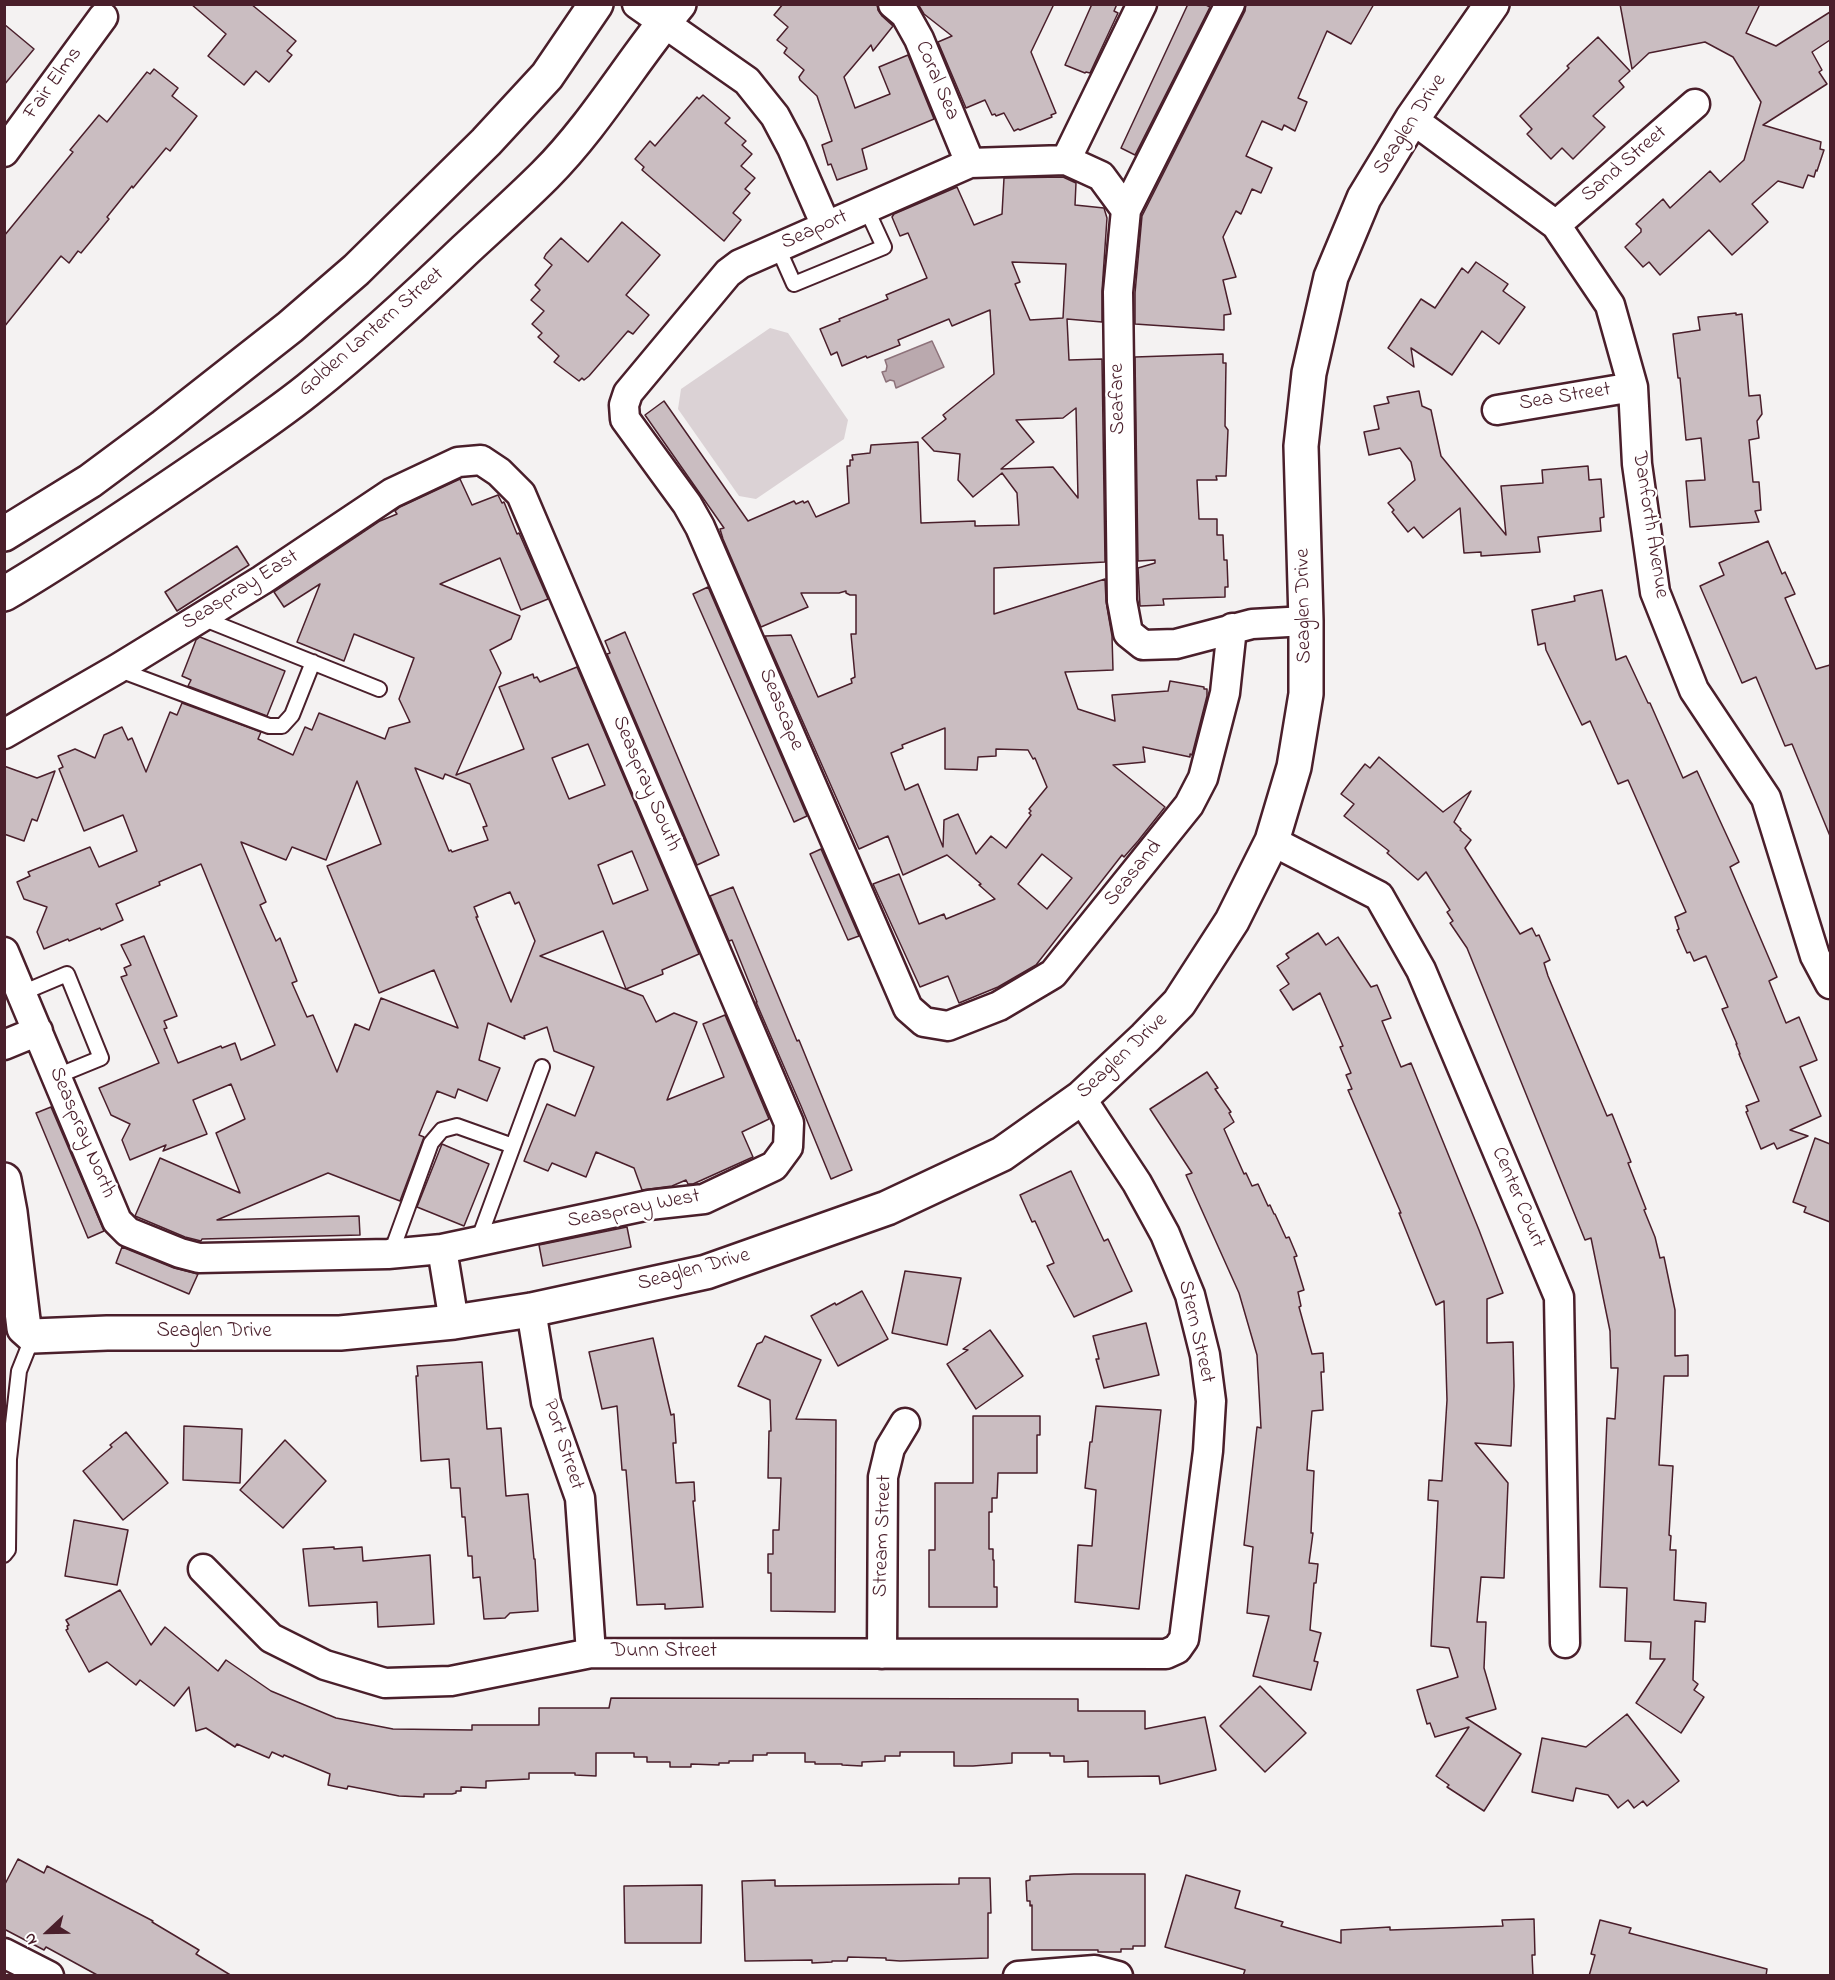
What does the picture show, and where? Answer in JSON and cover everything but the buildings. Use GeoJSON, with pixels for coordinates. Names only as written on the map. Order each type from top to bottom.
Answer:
{"type":"FeatureCollection","features":[{"type":"Feature","properties":{"kind":"street"},"geometry":{"type":"LineString","coordinates":[[4,534],[90,481],[146,440],[263,350],[356,270],[453,175],[547,76],[596,4]]}},
{"type":"Feature","properties":{"kind":"street"},"geometry":{"type":"LineString","coordinates":[[637,4],[672,13],[747,81],[775,116],[792,148],[826,226]]}},
{"type":"Feature","properties":{"kind":"street","name":"Coral Sea"},"geometry":{"type":"LineString","coordinates":[[893,4],[905,14],[919,39],[970,163]]}},
{"type":"Feature","properties":{"kind":"street"},"geometry":{"type":"LineString","coordinates":[[1066,160],[1142,4]]}},
{"type":"Feature","properties":{"kind":"street","name":"Seafare"},"geometry":{"type":"LineString","coordinates":[[1230,4],[1126,210],[1118,292],[1122,602],[1128,633],[1143,645],[1176,644],[1252,624],[1306,621]]}},
{"type":"Feature","properties":{"kind":"street","name":"Seaglen Drive"},"geometry":{"type":"LineString","coordinates":[[33,1336],[107,1333],[340,1333],[454,1322],[531,1310],[706,1272],[887,1208],[1002,1154],[1081,1098],[1179,1003],[1232,921],[1272,841],[1294,767],[1306,694],[1301,446],[1309,373],[1331,277],[1364,198],[1412,119],[1492,4]]}},
{"type":"Feature","properties":{"kind":"street","name":"Golden Lantern Street"},"geometry":{"type":"LineString","coordinates":[[4,594],[126,518],[220,453],[308,390],[365,343],[427,288],[546,174],[599,112],[672,13]]}},
{"type":"Feature","properties":{"kind":"street","name":"Fair Elms"},"geometry":{"type":"LineString","coordinates":[[4,152],[103,17]]}},
{"type":"Feature","properties":{"kind":"street","name":"Sand Street"},"geometry":{"type":"LineString","coordinates":[[1556,225],[1695,104]]}},
{"type":"Feature","properties":{"kind":"street","name":"Danforth Avenue"},"geometry":{"type":"LineString","coordinates":[[1412,119],[1556,225],[1610,305],[1633,387],[1637,464],[1654,592],[1694,690],[1766,798],[1815,956],[1830,984]]}},
{"type":"Feature","properties":{"kind":"street","name":"Seaport"},"geometry":{"type":"LineString","coordinates":[[624,405],[628,393],[728,273],[740,264],[970,163],[1066,160],[1101,176],[1126,210]]}},
{"type":"Feature","properties":{"kind":"street","name":"Sea Street"},"geometry":{"type":"LineString","coordinates":[[1497,410],[1633,387]]}},
{"type":"Feature","properties":{"kind":"street","name":"Seascape"},"geometry":{"type":"LineString","coordinates":[[624,405],[625,418],[687,504],[700,527],[908,1008],[924,1023]]}},
{"type":"Feature","properties":{"kind":"street","name":"Seaspray East"},"geometry":{"type":"LineString","coordinates":[[4,734],[117,669],[261,580],[392,493],[458,462],[481,460]]}},
{"type":"Feature","properties":{"kind":"street","name":"Seaspray South"},"geometry":{"type":"LineString","coordinates":[[481,460],[500,472],[521,494],[789,1123]]}},
{"type":"Feature","properties":{"kind":"street","name":"Seasand"},"geometry":{"type":"LineString","coordinates":[[924,1023],[948,1026],[999,1006],[1053,974],[1189,805],[1203,778],[1225,693],[1232,628]]}},
{"type":"Feature","properties":{"kind":"street","name":"Center Court"},"geometry":{"type":"LineString","coordinates":[[1272,841],[1379,896],[1421,970],[1559,1297],[1565,1643]]}},
{"type":"Feature","properties":{"kind":"street","name":"Seaspray North"},"geometry":{"type":"LineString","coordinates":[[4,952],[117,1221],[128,1232]]}},
{"type":"Feature","properties":{"kind":"street"},"geometry":{"type":"LineString","coordinates":[[4,1045],[38,1031]]}},
{"type":"Feature","properties":{"kind":"street","name":"Stern Street"},"geometry":{"type":"LineString","coordinates":[[1081,1098],[1137,1183],[1165,1234],[1190,1295],[1205,1355],[1210,1401],[1208,1451],[1184,1639],[1177,1649],[1166,1654]]}},
{"type":"Feature","properties":{"kind":"street","name":"Seaspray West"},"geometry":{"type":"LineString","coordinates":[[128,1232],[180,1253],[199,1258],[391,1253],[442,1249],[649,1205],[704,1199],[774,1166],[788,1147],[789,1123]]}},
{"type":"Feature","properties":{"kind":"street"},"geometry":{"type":"LineString","coordinates":[[4,1180],[24,1328],[33,1336]]}},
{"type":"Feature","properties":{"kind":"street"},"geometry":{"type":"LineString","coordinates":[[442,1249],[454,1322]]}},
{"type":"Feature","properties":{"kind":"street","name":"Port Street"},"geometry":{"type":"LineString","coordinates":[[531,1310],[546,1402],[580,1498],[591,1653]]}},
{"type":"Feature","properties":{"kind":"street","name":"Stream Street"},"geometry":{"type":"LineString","coordinates":[[882,1654],[883,1477],[890,1448],[905,1423]]}},
{"type":"Feature","properties":{"kind":"street","name":"Dunn Street"},"geometry":{"type":"LineString","coordinates":[[202,1569],[271,1638],[324,1665],[386,1683],[451,1682],[591,1653],[1166,1654]]}},
{"type":"Feature","properties":{"kind":"street"},"geometry":{"type":"LineString","coordinates":[[4,1953],[49,1976]]}},
{"type":"Feature","properties":{"kind":"street"},"geometry":{"type":"LineString","coordinates":[[1018,1976],[1095,1970],[1118,1976]]}},
{"type":"Feature","properties":{"kind":"lane"},"geometry":{"type":"LineString","coordinates":[[778,248],[794,284],[884,247],[866,208]]}},
{"type":"Feature","properties":{"kind":"lane"},"geometry":{"type":"LineString","coordinates":[[200,617],[379,689]]}},
{"type":"Feature","properties":{"kind":"lane"},"geometry":{"type":"LineString","coordinates":[[117,669],[269,726],[282,726],[292,716],[313,662]]}},
{"type":"Feature","properties":{"kind":"lane"},"geometry":{"type":"LineString","coordinates":[[22,993],[67,974],[101,1058],[57,1077]]}},
{"type":"Feature","properties":{"kind":"lane"},"geometry":{"type":"LineString","coordinates":[[478,1241],[543,1067]]}},
{"type":"Feature","properties":{"kind":"lane"},"geometry":{"type":"LineString","coordinates":[[391,1253],[431,1143],[442,1130],[457,1126],[513,1146]]}},
{"type":"Feature","properties":{"kind":"lane"},"geometry":{"type":"LineString","coordinates":[[4,1555],[8,1550],[9,1459],[19,1371],[33,1336]]}},
{"type":"Feature","properties":{"kind":"shaded area"},"geometry":{"type":"Polygon","coordinates":[[[770,328],[788,333],[848,420],[844,439],[756,499],[739,496],[678,409],[681,389],[770,328]]]}},
{"type":"Feature","properties":{"kind":"shaded area"},"geometry":{"type":"Polygon","coordinates":[[[932,341],[944,367],[896,388],[894,381],[886,382],[882,372],[886,371],[885,360],[932,341]]]}}]}
